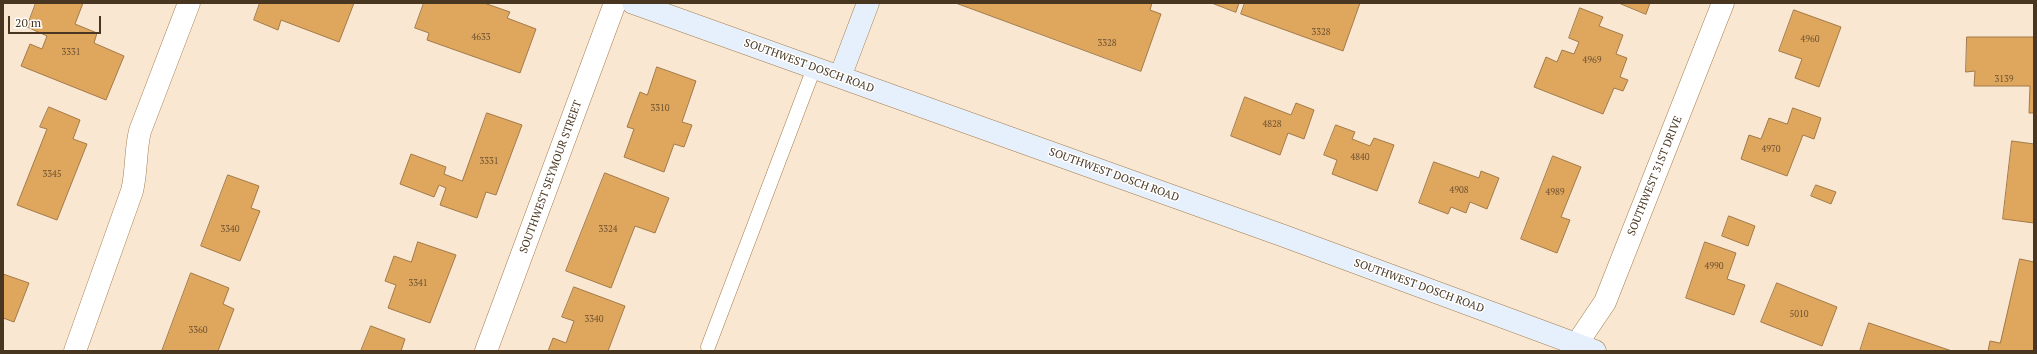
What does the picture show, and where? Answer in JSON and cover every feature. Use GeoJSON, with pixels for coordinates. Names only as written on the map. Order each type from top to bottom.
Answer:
{"type":"FeatureCollection","features":[{"type":"Feature","properties":{"kind":"street"},"geometry":{"type":"LineString","coordinates":[[76,351],[132,191],[135,177],[136,148],[140,132],[189,3]]}},
{"type":"Feature","properties":{"kind":"street","name":"SOUTHWEST SEYMOUR STREET"},"geometry":{"type":"LineString","coordinates":[[486,351],[615,3]]}},
{"type":"Feature","properties":{"kind":"street","name":"SOUTHWEST DOSCH ROAD"},"geometry":{"type":"LineString","coordinates":[[632,3],[1284,236],[1581,349]]}},
{"type":"Feature","properties":{"kind":"street"},"geometry":{"type":"LineString","coordinates":[[840,77],[868,3]]}},
{"type":"Feature","properties":{"kind":"street","name":"SOUTHWEST 31ST DRIVE"},"geometry":{"type":"LineString","coordinates":[[1581,349],[1605,302],[1723,3]]}},
{"type":"Feature","properties":{"kind":"lane"},"geometry":{"type":"LineString","coordinates":[[708,347],[814,68]]}},
{"type":"Feature","properties":{"kind":"building"},"geometry":{"type":"Polygon","coordinates":[[[36,3],[83,3],[75,24],[97,33],[94,43],[124,56],[106,100],[21,66],[30,44],[42,49],[47,36],[27,27],[36,3]]]}},
{"type":"Feature","properties":{"kind":"building"},"geometry":{"type":"Polygon","coordinates":[[[260,3],[354,3],[339,42],[281,20],[278,30],[254,20],[260,3]]]}},
{"type":"Feature","properties":{"kind":"building"},"geometry":{"type":"Polygon","coordinates":[[[424,3],[484,3],[510,12],[507,18],[536,29],[520,73],[427,40],[429,33],[415,28],[424,3]]]}},
{"type":"Feature","properties":{"kind":"building"},"geometry":{"type":"Polygon","coordinates":[[[956,3],[1152,3],[1150,10],[1161,14],[1141,71],[956,3]]]}},
{"type":"Feature","properties":{"kind":"building"},"geometry":{"type":"Polygon","coordinates":[[[1212,3],[1239,3],[1236,12],[1212,3]]]}},
{"type":"Feature","properties":{"kind":"building"},"geometry":{"type":"Polygon","coordinates":[[[1245,3],[1360,3],[1343,51],[1241,14],[1245,3]]]}},
{"type":"Feature","properties":{"kind":"building"},"geometry":{"type":"Polygon","coordinates":[[[1619,3],[1650,3],[1646,14],[1619,3]]]}},
{"type":"Feature","properties":{"kind":"building"},"geometry":{"type":"Polygon","coordinates":[[[1580,8],[1603,17],[1599,26],[1623,35],[1616,54],[1627,58],[1620,77],[1628,80],[1623,91],[1614,88],[1603,114],[1534,87],[1546,57],[1557,62],[1562,50],[1574,54],[1579,42],[1569,38],[1580,8]]]}},
{"type":"Feature","properties":{"kind":"building"},"geometry":{"type":"Polygon","coordinates":[[[1794,10],[1841,27],[1819,87],[1795,78],[1802,59],[1779,51],[1794,10]]]}},
{"type":"Feature","properties":{"kind":"building"},"geometry":{"type":"Polygon","coordinates":[[[1967,37],[2034,37],[2034,113],[2029,113],[2030,86],[1974,86],[1975,71],[1966,72],[1967,37]]]}},
{"type":"Feature","properties":{"kind":"building"},"geometry":{"type":"Polygon","coordinates":[[[657,67],[696,81],[682,122],[692,125],[684,147],[674,144],[664,172],[624,157],[634,129],[627,127],[640,92],[647,95],[657,67]]]}},
{"type":"Feature","properties":{"kind":"building"},"geometry":{"type":"Polygon","coordinates":[[[1245,97],[1291,115],[1296,103],[1314,110],[1304,139],[1288,133],[1280,155],[1231,136],[1245,97]]]}},
{"type":"Feature","properties":{"kind":"building"},"geometry":{"type":"Polygon","coordinates":[[[49,107],[80,120],[73,139],[87,144],[57,220],[17,205],[47,129],[40,127],[49,107]]]}},
{"type":"Feature","properties":{"kind":"building"},"geometry":{"type":"Polygon","coordinates":[[[1793,108],[1821,118],[1814,139],[1803,135],[1787,176],[1741,159],[1749,135],[1761,139],[1769,118],[1787,124],[1793,108]]]}},
{"type":"Feature","properties":{"kind":"building"},"geometry":{"type":"Polygon","coordinates":[[[487,113],[522,125],[496,195],[486,192],[477,218],[440,205],[446,188],[439,185],[434,197],[400,184],[411,154],[446,167],[444,174],[462,181],[487,113]]]}},
{"type":"Feature","properties":{"kind":"building"},"geometry":{"type":"Polygon","coordinates":[[[1336,125],[1355,132],[1352,139],[1370,146],[1374,138],[1394,145],[1377,191],[1332,174],[1337,160],[1324,155],[1336,125]]]}},
{"type":"Feature","properties":{"kind":"building"},"geometry":{"type":"Polygon","coordinates":[[[2012,141],[2034,144],[2034,223],[2003,219],[2012,141]]]}},
{"type":"Feature","properties":{"kind":"building"},"geometry":{"type":"Polygon","coordinates":[[[1553,156],[1581,167],[1561,217],[1570,220],[1557,253],[1521,239],[1553,156]]]}},
{"type":"Feature","properties":{"kind":"building"},"geometry":{"type":"Polygon","coordinates":[[[1434,162],[1479,178],[1481,171],[1499,178],[1487,209],[1470,202],[1466,213],[1451,207],[1448,214],[1419,203],[1434,162]]]}},
{"type":"Feature","properties":{"kind":"building"},"geometry":{"type":"Polygon","coordinates":[[[605,173],[669,198],[655,233],[635,226],[611,288],[566,271],[605,173]]]}},
{"type":"Feature","properties":{"kind":"building"},"geometry":{"type":"Polygon","coordinates":[[[228,175],[259,186],[251,208],[260,211],[240,261],[201,246],[228,175]]]}},
{"type":"Feature","properties":{"kind":"building"},"geometry":{"type":"Polygon","coordinates":[[[1816,185],[1836,192],[1831,204],[1811,196],[1816,185]]]}},
{"type":"Feature","properties":{"kind":"building"},"geometry":{"type":"Polygon","coordinates":[[[1729,216],[1755,226],[1748,246],[1722,236],[1729,216]]]}},
{"type":"Feature","properties":{"kind":"building"},"geometry":{"type":"Polygon","coordinates":[[[418,242],[456,255],[430,323],[388,308],[396,285],[385,281],[394,256],[411,262],[418,242]]]}},
{"type":"Feature","properties":{"kind":"building"},"geometry":{"type":"Polygon","coordinates":[[[1705,242],[1736,253],[1727,279],[1745,285],[1734,315],[1686,298],[1705,242]]]}},
{"type":"Feature","properties":{"kind":"building"},"geometry":{"type":"Polygon","coordinates":[[[2020,259],[2034,262],[2034,351],[1988,351],[1990,341],[2000,343],[2020,259]]]}},
{"type":"Feature","properties":{"kind":"building"},"geometry":{"type":"Polygon","coordinates":[[[191,273],[229,288],[223,304],[234,309],[218,351],[162,351],[191,273]]]}},
{"type":"Feature","properties":{"kind":"building"},"geometry":{"type":"Polygon","coordinates":[[[3,274],[29,283],[14,322],[3,318],[3,274]]]}},
{"type":"Feature","properties":{"kind":"building"},"geometry":{"type":"Polygon","coordinates":[[[1777,283],[1837,307],[1822,346],[1761,322],[1777,283]]]}},
{"type":"Feature","properties":{"kind":"building"},"geometry":{"type":"Polygon","coordinates":[[[574,287],[625,306],[608,351],[548,351],[553,338],[566,343],[574,321],[562,317],[574,287]]]}},
{"type":"Feature","properties":{"kind":"building"},"geometry":{"type":"Polygon","coordinates":[[[1869,323],[1952,351],[1860,351],[1869,323]]]}},
{"type":"Feature","properties":{"kind":"building"},"geometry":{"type":"Polygon","coordinates":[[[371,326],[405,339],[401,351],[361,351],[371,326]]]}}]}
